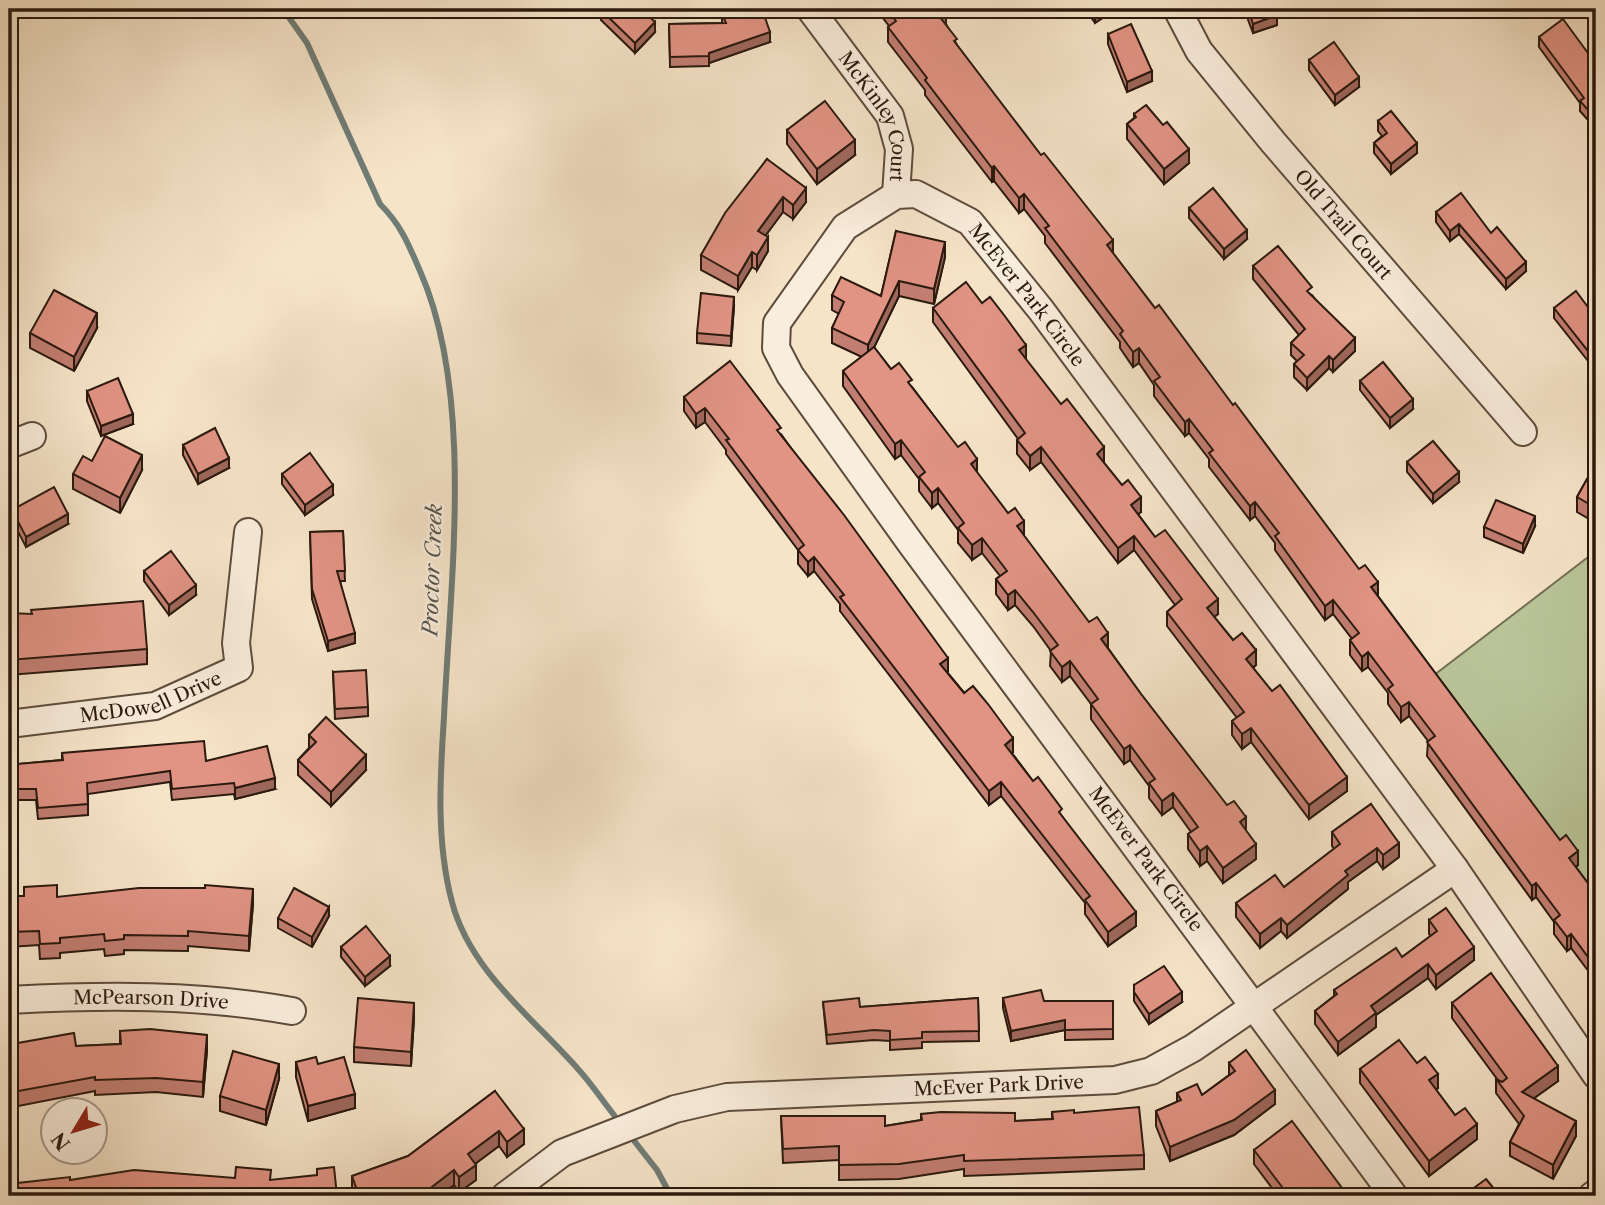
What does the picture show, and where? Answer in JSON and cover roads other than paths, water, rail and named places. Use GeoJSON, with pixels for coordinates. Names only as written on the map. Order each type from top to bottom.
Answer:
{"type":"FeatureCollection","features":[{"type":"Feature","properties":{"kind":"street","name":"McKinley Court"},"geometry":{"type":"LineString","coordinates":[[810,9],[890,116],[899,149],[896,195]]}},
{"type":"Feature","properties":{"kind":"street","name":"Old Trail Court"},"geometry":{"type":"LineString","coordinates":[[1177,9],[1199,51],[1522,432]]}},
{"type":"Feature","properties":{"kind":"street","name":"McEver Park Circle"},"geometry":{"type":"LineString","coordinates":[[1394,1196],[909,541],[790,374],[776,348],[777,323],[845,227],[896,195],[916,194],[970,222],[1041,310],[1455,869],[1596,1075]]}},
{"type":"Feature","properties":{"kind":"street","name":"McDowell Drive"},"geometry":{"type":"LineString","coordinates":[[9,724],[155,706],[239,668],[236,643],[247,532]]}},
{"type":"Feature","properties":{"kind":"street","name":"McEver Park Drive"},"geometry":{"type":"LineString","coordinates":[[505,1196],[562,1153],[675,1109],[727,1097],[1115,1080],[1152,1071],[1255,1006],[1455,869]]}},
{"type":"Feature","properties":{"kind":"street","name":"McPearson Drive"},"geometry":{"type":"LineString","coordinates":[[9,1000],[153,996],[254,1004],[292,1011]]}},
{"type":"Feature","properties":{"kind":"waterway","name":"Proctor Creek"},"geometry":{"type":"LineString","coordinates":[[283,9],[307,43],[380,204],[399,227],[412,252],[437,320],[448,374],[453,431],[454,550],[440,810],[443,856],[452,902],[461,927],[488,972],[583,1074],[614,1115]]}},
{"type":"Feature","properties":{"kind":"waterway","name":"Proctor Creek"},"geometry":{"type":"LineString","coordinates":[[635,1142],[657,1170],[671,1196]]}}]}
